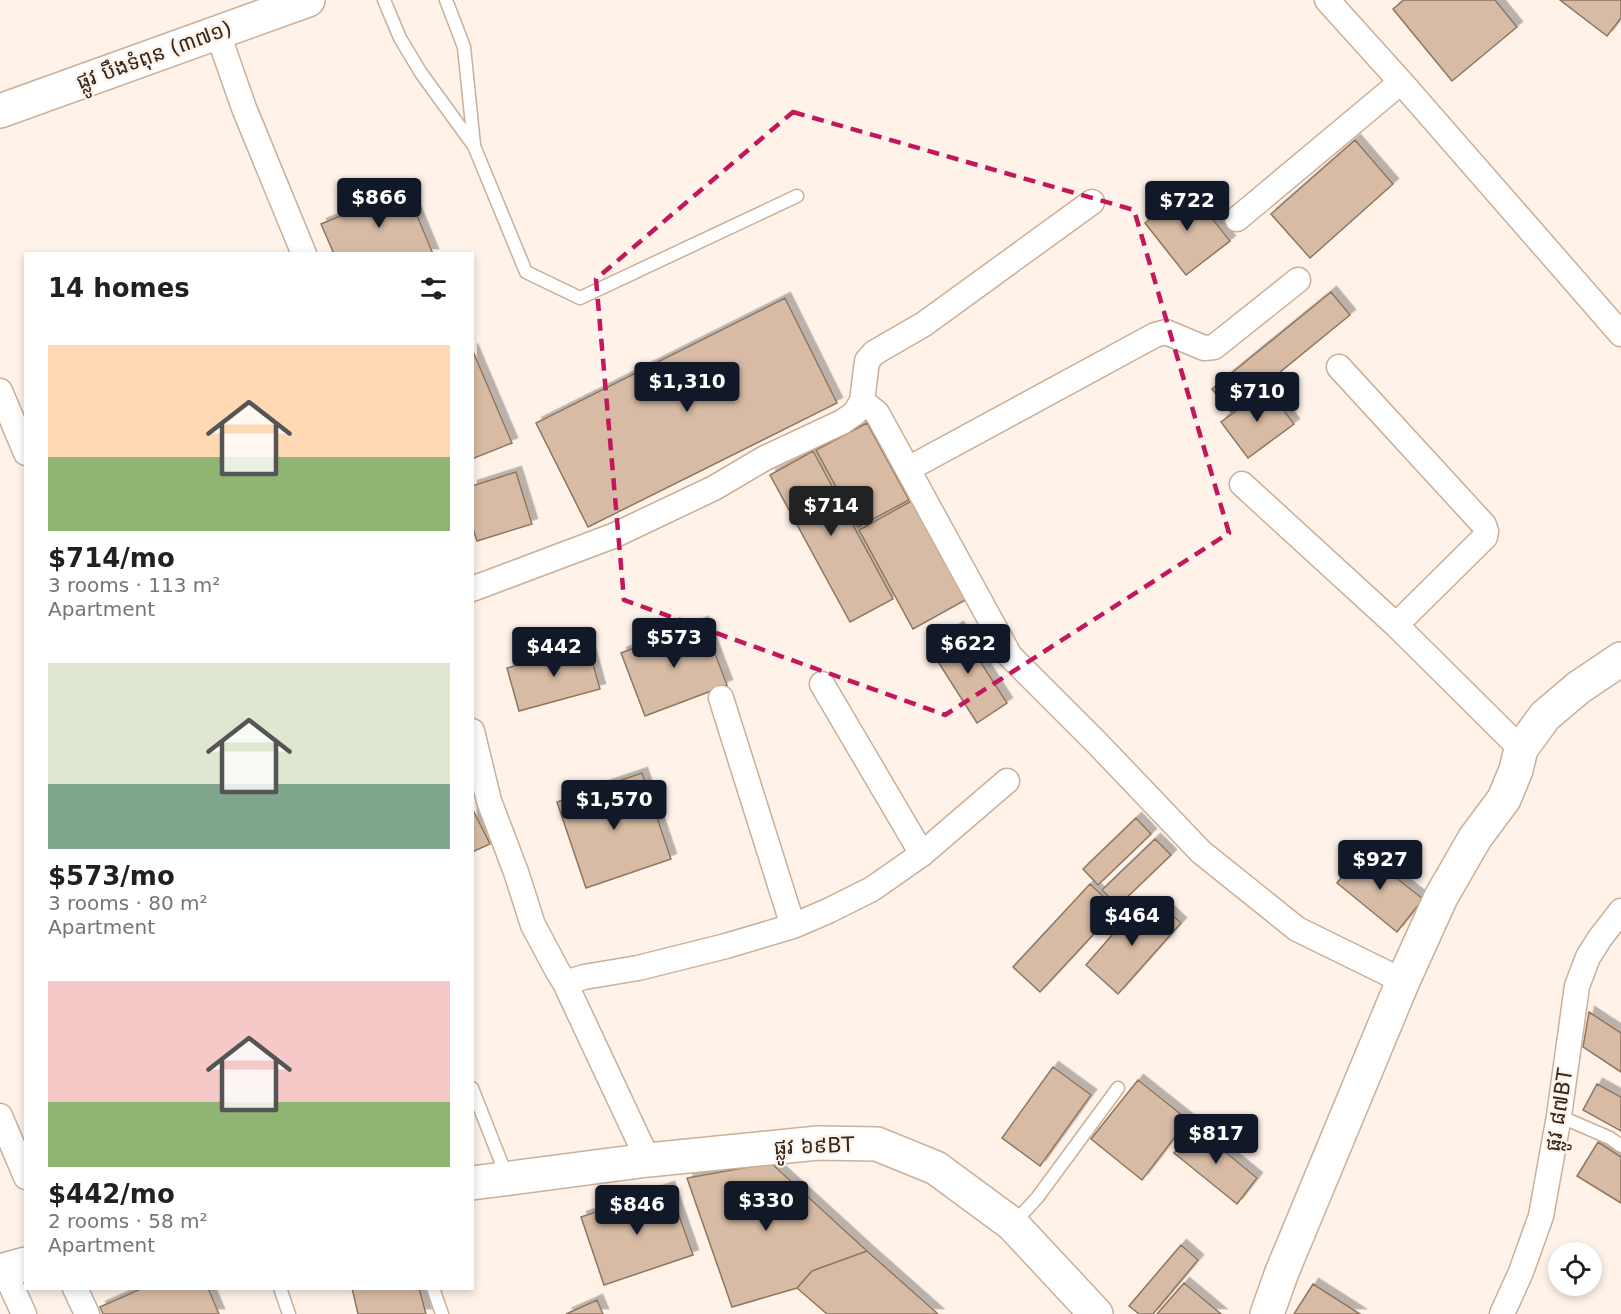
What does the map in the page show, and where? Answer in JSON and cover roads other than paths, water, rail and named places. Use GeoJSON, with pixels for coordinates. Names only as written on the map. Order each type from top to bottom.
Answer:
{"type":"FeatureCollection","features":[{"type":"Feature","properties":{"kind":"street","name":"ផ្លូវ បឹងទំពុន (៣៧១)"},"geometry":{"type":"LineString","coordinates":[[0,111],[308,0]]}},
{"type":"Feature","properties":{"kind":"street"},"geometry":{"type":"LineString","coordinates":[[1327,0],[1621,334]]}},
{"type":"Feature","properties":{"kind":"street"},"geometry":{"type":"LineString","coordinates":[[217,32],[244,108],[303,252]]}},
{"type":"Feature","properties":{"kind":"street"},"geometry":{"type":"LineString","coordinates":[[1237,219],[1401,82]]}},
{"type":"Feature","properties":{"kind":"street"},"geometry":{"type":"LineString","coordinates":[[474,588],[613,536],[714,488],[765,458],[842,422],[855,413],[862,401],[867,361],[874,353],[924,324],[1092,202]]}},
{"type":"Feature","properties":{"kind":"street"},"geometry":{"type":"LineString","coordinates":[[908,469],[1155,335],[1166,332],[1204,348],[1214,347],[1298,280]]}},
{"type":"Feature","properties":{"kind":"street"},"geometry":{"type":"LineString","coordinates":[[1339,367],[1484,525],[1486,531],[1485,537],[1396,625]]}},
{"type":"Feature","properties":{"kind":"street"},"geometry":{"type":"LineString","coordinates":[[0,391],[24,448]]}},
{"type":"Feature","properties":{"kind":"street"},"geometry":{"type":"LineString","coordinates":[[862,401],[877,413],[1010,656],[1201,852],[1297,929],[1403,981]]}},
{"type":"Feature","properties":{"kind":"street"},"geometry":{"type":"LineString","coordinates":[[1242,484],[1396,625],[1521,749]]}},
{"type":"Feature","properties":{"kind":"street"},"geometry":{"type":"LineString","coordinates":[[1267,1314],[1282,1272],[1403,981],[1441,897],[1475,838],[1504,799],[1516,770],[1521,749],[1545,716],[1578,688],[1621,659]]}},
{"type":"Feature","properties":{"kind":"street"},"geometry":{"type":"LineString","coordinates":[[822,684],[922,854]]}},
{"type":"Feature","properties":{"kind":"street"},"geometry":{"type":"LineString","coordinates":[[721,698],[794,926]]}},
{"type":"Feature","properties":{"kind":"street"},"geometry":{"type":"LineString","coordinates":[[474,738],[489,801],[516,872],[533,926],[565,983],[648,1160]]}},
{"type":"Feature","properties":{"kind":"street"},"geometry":{"type":"LineString","coordinates":[[565,983],[715,949],[794,926],[872,889],[922,854],[1007,781]]}},
{"type":"Feature","properties":{"kind":"street","name":"ផ្លូវ ៨៧BT"},"geometry":{"type":"LineString","coordinates":[[1502,1314],[1521,1272],[1541,1216],[1577,986],[1588,957],[1621,911]]}},
{"type":"Feature","properties":{"kind":"street"},"geometry":{"type":"LineString","coordinates":[[0,1116],[24,1172]]}},
{"type":"Feature","properties":{"kind":"street","name":"ផ្លូវ ៦៩BT"},"geometry":{"type":"LineString","coordinates":[[474,1183],[648,1160],[818,1143],[877,1144],[936,1168],[1012,1224],[1096,1314]]}},
{"type":"Feature","properties":{"kind":"street"},"geometry":{"type":"LineString","coordinates":[[10,1268],[24,1314]]}},
{"type":"Feature","properties":{"kind":"street"},"geometry":{"type":"LineString","coordinates":[[76,1290],[87,1314]]}},
{"type":"Feature","properties":{"kind":"lane"},"geometry":{"type":"LineString","coordinates":[[384,0],[400,38],[421,73],[474,146],[526,272],[580,298],[797,196]]}},
{"type":"Feature","properties":{"kind":"lane"},"geometry":{"type":"LineString","coordinates":[[446,0],[464,47],[474,146]]}},
{"type":"Feature","properties":{"kind":"lane"},"geometry":{"type":"LineString","coordinates":[[1012,1224],[1037,1198],[1118,1088]]}},
{"type":"Feature","properties":{"kind":"lane"},"geometry":{"type":"LineString","coordinates":[[474,1093],[507,1178]]}},
{"type":"Feature","properties":{"kind":"lane"},"geometry":{"type":"LineString","coordinates":[[1558,1116],[1610,1138],[1621,1146]]}},
{"type":"Feature","properties":{"kind":"lane"},"geometry":{"type":"LineString","coordinates":[[281,1290],[289,1314]]}},
{"type":"Feature","properties":{"kind":"lane"},"geometry":{"type":"LineString","coordinates":[[434,1290],[442,1314]]}}]}
